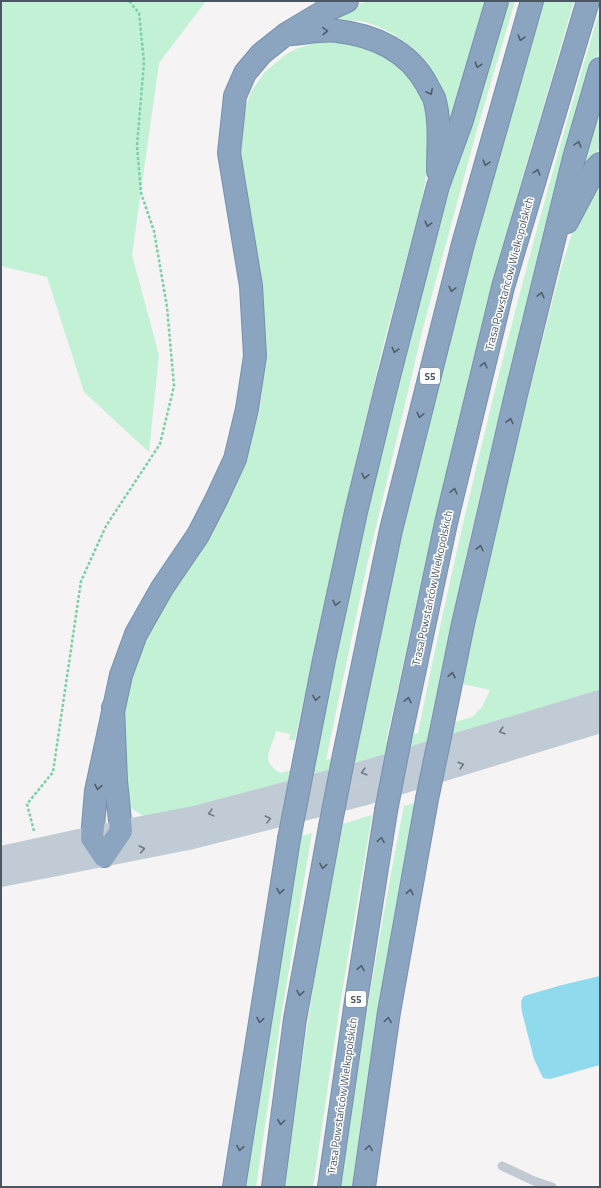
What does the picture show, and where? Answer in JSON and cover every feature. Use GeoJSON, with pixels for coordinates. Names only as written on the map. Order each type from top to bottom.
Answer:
{"type":"FeatureCollection","features":[{"type":"Feature","properties":{"kind":"highway"},"geometry":{"type":"LineString","coordinates":[[114,708],[116,781],[121,831],[104,856],[92,838],[96,792],[121,675],[136,634],[162,588],[198,535],[235,459],[247,409],[255,356],[251,286],[229,153],[235,96],[245,73],[261,54],[286,34],[323,12],[347,1]]}},
{"type":"Feature","properties":{"kind":"highway"},"geometry":{"type":"LineString","coordinates":[[234,1187],[289,839],[324,660],[356,512],[438,186],[461,123],[497,1]]}},
{"type":"Feature","properties":{"kind":"highway","name":"S5"},"geometry":{"type":"LineString","coordinates":[[273,1187],[295,1019],[344,754],[393,522],[463,244],[532,1]]}},
{"type":"Feature","properties":{"kind":"highway","name":"Trasa Powstańców Wielkopolskich"},"geometry":{"type":"LineString","coordinates":[[329,1187],[356,1001],[386,812],[446,523],[503,287],[588,1]]}},
{"type":"Feature","properties":{"kind":"highway"},"geometry":{"type":"LineString","coordinates":[[286,34],[336,30],[369,37],[387,44],[405,56],[422,76],[434,98],[438,122],[438,186]]}},
{"type":"Feature","properties":{"kind":"highway"},"geometry":{"type":"LineString","coordinates":[[364,1187],[389,1012],[427,800],[463,624],[488,512],[574,158],[600,69]]}},
{"type":"Feature","properties":{"kind":"highway"},"geometry":{"type":"LineString","coordinates":[[552,249],[595,169],[600,164]]}},
{"type":"Feature","properties":{"kind":"main road"},"geometry":{"type":"LineString","coordinates":[[1,857],[199,816],[359,773],[600,700]]}},
{"type":"Feature","properties":{"kind":"main road"},"geometry":{"type":"LineString","coordinates":[[1,876],[188,839],[366,794],[600,722]]}},
{"type":"Feature","properties":{"kind":"lane"},"geometry":{"type":"LineString","coordinates":[[502,1166],[534,1181],[552,1187]]}},
{"type":"Feature","properties":{"kind":"path"},"geometry":{"type":"LineString","coordinates":[[38,849],[27,804],[53,772],[81,581],[106,526],[160,444],[174,386],[167,307],[154,231],[141,193],[137,146],[144,62],[139,13],[129,1]]}},
{"type":"Feature","properties":{"kind":"green space"},"geometry":{"type":"Polygon","coordinates":[[[1,1],[206,1],[159,63],[132,255],[159,355],[149,452],[84,392],[47,277],[1,266],[1,1]]]}},
{"type":"Feature","properties":{"kind":"green space"},"geometry":{"type":"Polygon","coordinates":[[[367,1],[486,1],[450,119],[448,119],[438,86],[429,66],[422,57],[404,41],[374,25],[360,21],[334,19],[332,16],[367,1]]]}},
{"type":"Feature","properties":{"kind":"green space"},"geometry":{"type":"Polygon","coordinates":[[[503,1],[515,1],[478,126],[423,328],[367,565],[326,760],[357,751],[395,565],[432,403],[485,201],[543,1],[574,1],[515,204],[481,332],[431,537],[386,742],[418,733],[457,551],[500,369],[548,189],[600,9],[600,47],[568,156],[506,387],[469,543],[429,730],[472,717],[482,707],[490,690],[462,684],[514,452],[560,272],[574,227],[600,177],[600,694],[301,784],[145,817],[132,809],[126,800],[123,728],[125,707],[134,666],[151,626],[246,458],[259,413],[262,394],[266,342],[264,319],[241,160],[241,131],[248,100],[252,90],[265,72],[285,55],[296,49],[320,41],[364,43],[404,69],[421,94],[428,123],[428,165],[421,205],[383,346],[352,478],[295,740],[289,740],[290,734],[276,731],[268,754],[270,764],[281,773],[315,763],[354,571],[376,475],[424,285],[503,1]]]}},
{"type":"Feature","properties":{"kind":"green space"},"geometry":{"type":"Polygon","coordinates":[[[600,103],[600,148],[588,161],[586,161],[584,160],[600,103]]]}},
{"type":"Feature","properties":{"kind":"green space"},"geometry":{"type":"Polygon","coordinates":[[[415,803],[381,995],[352,1187],[341,1187],[362,1044],[404,806],[415,803]]]}},
{"type":"Feature","properties":{"kind":"green space"},"geometry":{"type":"Polygon","coordinates":[[[372,815],[341,998],[313,1187],[283,1187],[318,955],[343,824],[372,815]]]}},
{"type":"Feature","properties":{"kind":"green space"},"geometry":{"type":"Polygon","coordinates":[[[312,833],[281,1017],[256,1187],[245,1187],[301,836],[312,833]]]}},
{"type":"Feature","properties":{"kind":"water"},"geometry":{"type":"Polygon","coordinates":[[[600,976],[600,1065],[550,1079],[543,1078],[534,1059],[522,1012],[521,1004],[524,996],[600,976]]]}}]}
